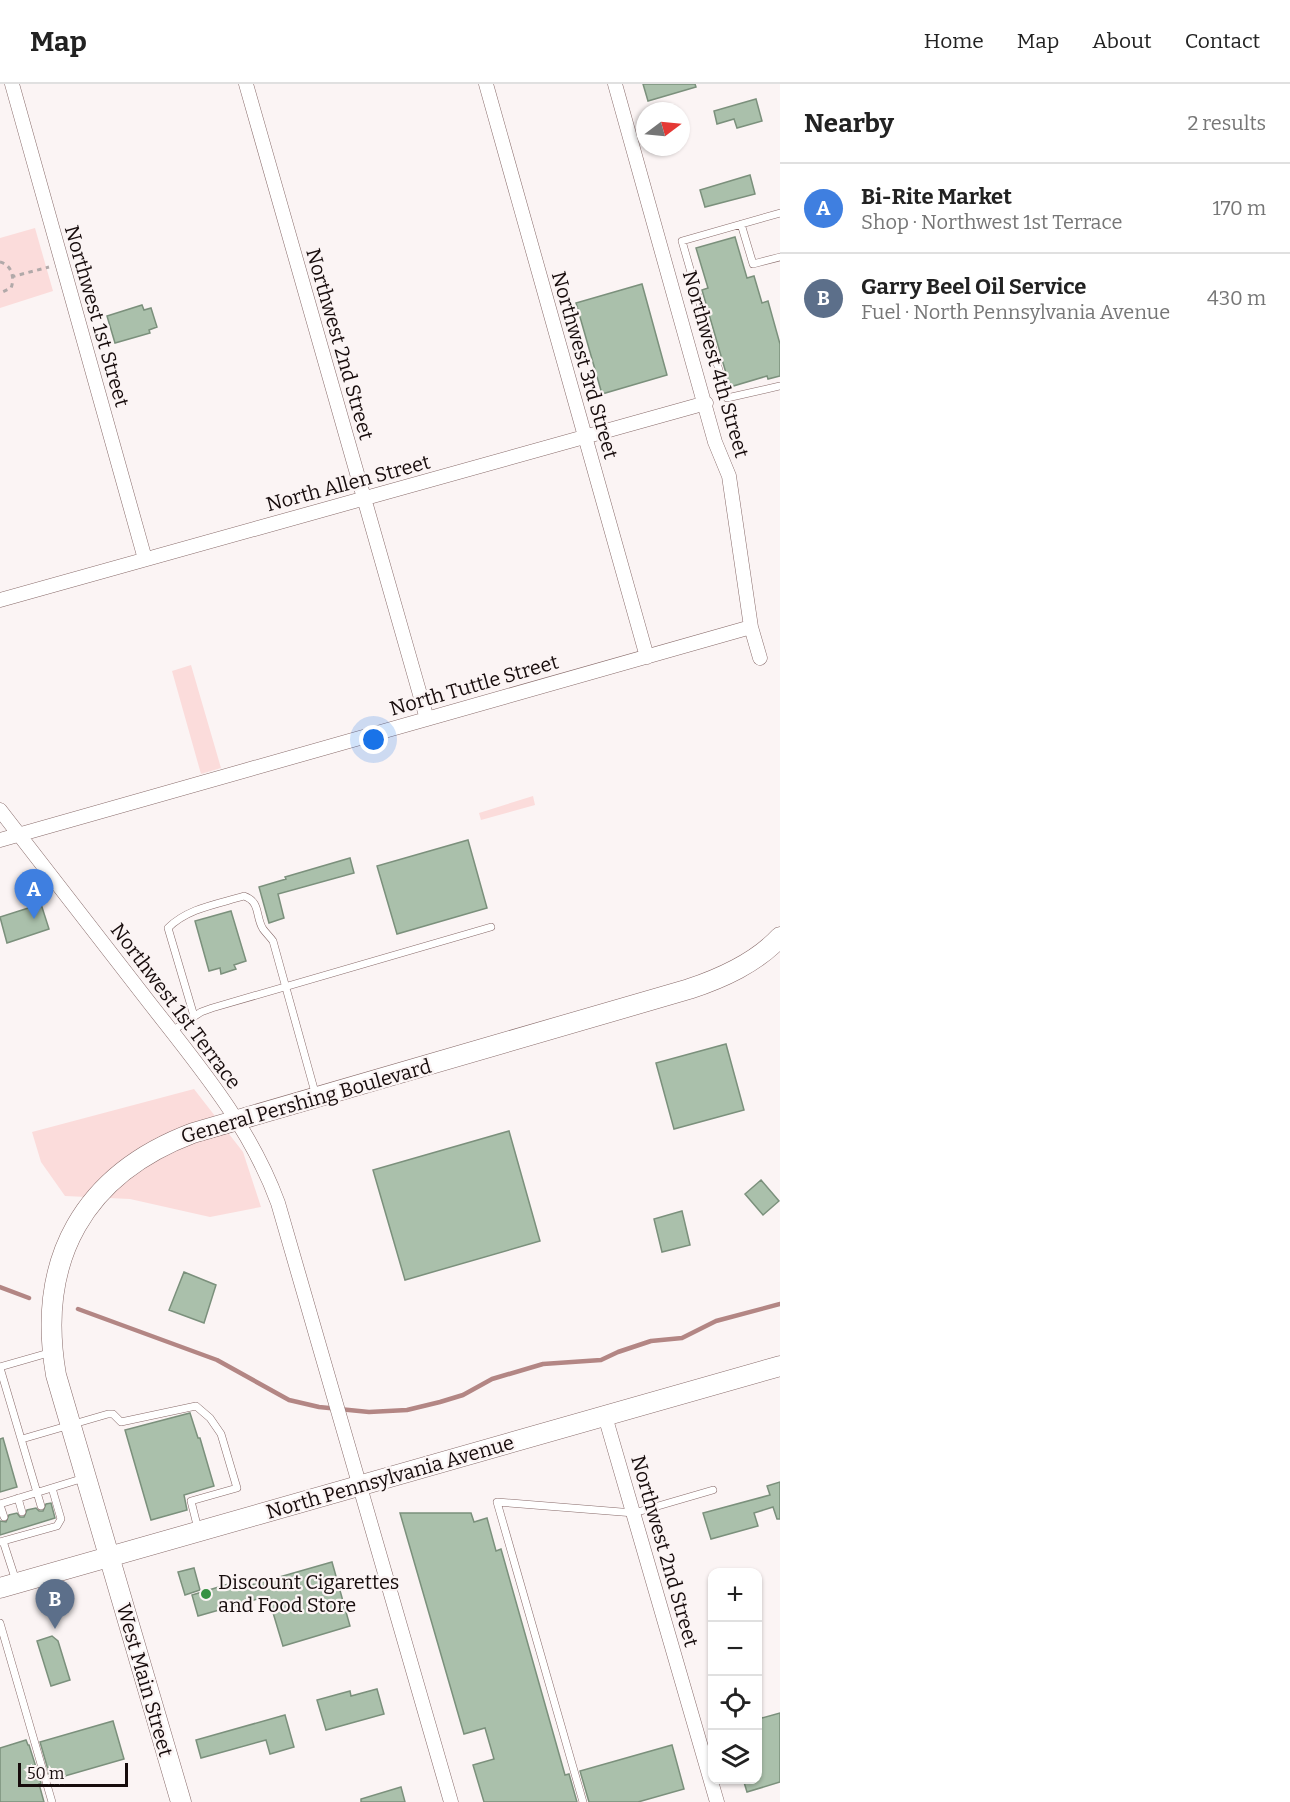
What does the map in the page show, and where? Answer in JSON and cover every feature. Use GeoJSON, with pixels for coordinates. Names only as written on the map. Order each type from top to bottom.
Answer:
{"type":"FeatureCollection","features":[{"type":"Feature","properties":{"kind":"main road","name":"General Pershing Boulevard"},"geometry":{"type":"LineString","coordinates":[[110,1557],[56,1375],[52,1352],[51,1308],[60,1262],[69,1241],[98,1194],[116,1175],[165,1143],[193,1132],[714,981],[737,969],[780,937]]}},
{"type":"Feature","properties":{"kind":"main road","name":"North Pennsylvania Avenue"},"geometry":{"type":"LineString","coordinates":[[8,1586],[780,1366]]}},
{"type":"Feature","properties":{"kind":"main road","name":"West Main Street"},"geometry":{"type":"LineString","coordinates":[[110,1557],[181,1802]]}},
{"type":"Feature","properties":{"kind":"street","name":"Northwest 1st Street"},"geometry":{"type":"LineString","coordinates":[[12,84],[145,559]]}},
{"type":"Feature","properties":{"kind":"street","name":"Northwest 2nd Street"},"geometry":{"type":"LineString","coordinates":[[246,84],[427,719]]}},
{"type":"Feature","properties":{"kind":"street","name":"Northwest 3rd Street"},"geometry":{"type":"LineString","coordinates":[[486,84],[647,657]]}},
{"type":"Feature","properties":{"kind":"street","name":"Northwest 4th Street"},"geometry":{"type":"LineString","coordinates":[[615,84],[715,442],[729,476],[752,627],[760,658]]}},
{"type":"Feature","properties":{"kind":"street","name":"North Allen Street"},"geometry":{"type":"LineString","coordinates":[[0,600],[706,404]]}},
{"type":"Feature","properties":{"kind":"street","name":"North Tuttle Street"},"geometry":{"type":"LineString","coordinates":[[0,840],[752,627]]}},
{"type":"Feature","properties":{"kind":"street","name":"Northwest 1st Terrace"},"geometry":{"type":"LineString","coordinates":[[0,810],[172,1031],[237,1120],[267,1173],[278,1203],[359,1486]]}},
{"type":"Feature","properties":{"kind":"street","name":"Northwest 2nd Street"},"geometry":{"type":"LineString","coordinates":[[605,1416],[717,1802]]}},
{"type":"Feature","properties":{"kind":"street"},"geometry":{"type":"LineString","coordinates":[[359,1486],[451,1802]]}},
{"type":"Feature","properties":{"kind":"lane"},"geometry":{"type":"LineString","coordinates":[[780,213],[682,241],[727,398],[780,386]]}},
{"type":"Feature","properties":{"kind":"lane"},"geometry":{"type":"LineString","coordinates":[[741,224],[753,264],[780,257]]}},
{"type":"Feature","properties":{"kind":"lane"},"geometry":{"type":"LineString","coordinates":[[194,1017],[168,928],[177,919],[190,912],[244,896],[252,898],[256,904],[262,927],[273,941],[316,1097]]}},
{"type":"Feature","properties":{"kind":"lane"},"geometry":{"type":"LineString","coordinates":[[172,1031],[212,1008],[491,927]]}},
{"type":"Feature","properties":{"kind":"lane"},"geometry":{"type":"LineString","coordinates":[[41,1506],[0,1367],[52,1352]]}},
{"type":"Feature","properties":{"kind":"lane"},"geometry":{"type":"LineString","coordinates":[[21,1439],[108,1414],[113,1414],[122,1422],[196,1406],[210,1418],[221,1434],[237,1488],[191,1501],[199,1532]]}},
{"type":"Feature","properties":{"kind":"lane"},"geometry":{"type":"LineString","coordinates":[[4,1517],[0,1504],[86,1477]]}},
{"type":"Feature","properties":{"kind":"lane"},"geometry":{"type":"LineString","coordinates":[[8,1586],[6,1539],[28,1530],[57,1526],[61,1519],[52,1488]]}},
{"type":"Feature","properties":{"kind":"lane"},"geometry":{"type":"LineString","coordinates":[[583,1802],[497,1502],[633,1513],[713,1490]]}},
{"type":"Feature","properties":{"kind":"lane"},"geometry":{"type":"LineString","coordinates":[[18,1498],[22,1512]]}},
{"type":"Feature","properties":{"kind":"lane"},"geometry":{"type":"LineString","coordinates":[[45,1521],[47,1529]]}},
{"type":"Feature","properties":{"kind":"lane"},"geometry":{"type":"LineString","coordinates":[[0,1623],[52,1802]]}},
{"type":"Feature","properties":{"kind":"path"},"geometry":{"type":"LineString","coordinates":[[0,262],[6,264],[12,277],[11,288],[0,293]]}},
{"type":"Feature","properties":{"kind":"path"},"geometry":{"type":"LineString","coordinates":[[12,277],[62,263]]}},
{"type":"Feature","properties":{"kind":"shaded area"},"geometry":{"type":"Polygon","coordinates":[[[35,228],[53,291],[0,308],[0,238],[35,228]]]}},
{"type":"Feature","properties":{"kind":"shaded area"},"geometry":{"type":"Polygon","coordinates":[[[191,665],[221,768],[201,774],[172,671],[191,665]]]}},
{"type":"Feature","properties":{"kind":"shaded area"},"geometry":{"type":"Polygon","coordinates":[[[533,796],[535,805],[481,820],[479,813],[533,796]]]}},
{"type":"Feature","properties":{"kind":"shaded area"},"geometry":{"type":"Polygon","coordinates":[[[194,1089],[243,1152],[261,1207],[210,1217],[130,1199],[65,1196],[41,1162],[32,1132],[194,1089]]]}},
{"type":"Feature","properties":{"kind":"building"},"geometry":{"type":"Polygon","coordinates":[[[643,84],[695,84],[696,87],[648,101],[643,84]]]}},
{"type":"Feature","properties":{"kind":"building"},"geometry":{"type":"Polygon","coordinates":[[[756,99],[762,121],[737,128],[734,119],[717,124],[714,111],[756,99]]]}},
{"type":"Feature","properties":{"kind":"building"},"geometry":{"type":"Polygon","coordinates":[[[750,175],[755,194],[705,207],[700,190],[750,175]]]}},
{"type":"Feature","properties":{"kind":"building"},"geometry":{"type":"Polygon","coordinates":[[[735,237],[747,278],[754,276],[762,303],[768,301],[780,344],[780,376],[768,379],[767,376],[730,387],[702,290],[708,288],[696,248],[735,237]]]}},
{"type":"Feature","properties":{"kind":"building"},"geometry":{"type":"Polygon","coordinates":[[[642,284],[667,375],[602,394],[576,303],[642,284]]]}},
{"type":"Feature","properties":{"kind":"building"},"geometry":{"type":"Polygon","coordinates":[[[142,305],[144,310],[151,308],[157,327],[149,330],[150,333],[115,343],[107,316],[142,305]]]}},
{"type":"Feature","properties":{"kind":"building"},"geometry":{"type":"Polygon","coordinates":[[[468,840],[487,908],[397,934],[377,866],[468,840]]]}},
{"type":"Feature","properties":{"kind":"building"},"geometry":{"type":"Polygon","coordinates":[[[350,858],[354,873],[278,894],[284,918],[269,923],[259,887],[350,858]]]}},
{"type":"Feature","properties":{"kind":"building"},"geometry":{"type":"Polygon","coordinates":[[[41,904],[49,929],[7,943],[0,917],[41,904]]]}},
{"type":"Feature","properties":{"kind":"building"},"geometry":{"type":"Polygon","coordinates":[[[231,911],[246,961],[234,965],[236,969],[221,974],[220,968],[209,971],[195,921],[231,911]]]}},
{"type":"Feature","properties":{"kind":"building"},"geometry":{"type":"Polygon","coordinates":[[[726,1044],[744,1110],[674,1129],[656,1063],[726,1044]]]}},
{"type":"Feature","properties":{"kind":"building"},"geometry":{"type":"Polygon","coordinates":[[[509,1131],[540,1241],[405,1280],[373,1170],[509,1131]]]}},
{"type":"Feature","properties":{"kind":"building"},"geometry":{"type":"Polygon","coordinates":[[[761,1180],[779,1201],[763,1215],[745,1194],[761,1180]]]}},
{"type":"Feature","properties":{"kind":"building"},"geometry":{"type":"Polygon","coordinates":[[[682,1211],[690,1245],[662,1252],[654,1219],[682,1211]]]}},
{"type":"Feature","properties":{"kind":"building"},"geometry":{"type":"Polygon","coordinates":[[[184,1272],[216,1285],[204,1323],[169,1310],[184,1272]]]}},
{"type":"Feature","properties":{"kind":"building"},"geometry":{"type":"Polygon","coordinates":[[[190,1413],[214,1486],[184,1495],[187,1510],[151,1520],[125,1430],[190,1413]]]}},
{"type":"Feature","properties":{"kind":"building"},"geometry":{"type":"Polygon","coordinates":[[[3,1438],[17,1487],[0,1492],[0,1439],[3,1438]]]}},
{"type":"Feature","properties":{"kind":"building"},"geometry":{"type":"Polygon","coordinates":[[[780,1482],[780,1519],[777,1519],[773,1507],[754,1513],[758,1526],[711,1539],[703,1513],[770,1495],[767,1486],[780,1482]]]}},
{"type":"Feature","properties":{"kind":"building"},"geometry":{"type":"Polygon","coordinates":[[[51,1503],[55,1518],[0,1535],[0,1521],[6,1522],[9,1515],[17,1513],[20,1517],[24,1517],[27,1510],[36,1508],[43,1511],[46,1504],[51,1503]]]}},
{"type":"Feature","properties":{"kind":"building"},"geometry":{"type":"Polygon","coordinates":[[[400,1513],[471,1513],[474,1522],[487,1518],[496,1551],[501,1549],[565,1775],[569,1774],[577,1802],[484,1802],[473,1765],[494,1759],[485,1728],[464,1734],[400,1513]]]}},
{"type":"Feature","properties":{"kind":"building"},"geometry":{"type":"Polygon","coordinates":[[[332,1562],[350,1626],[283,1646],[268,1596],[198,1616],[192,1595],[242,1580],[244,1587],[332,1562]]]}},
{"type":"Feature","properties":{"kind":"building"},"geometry":{"type":"Polygon","coordinates":[[[194,1568],[200,1590],[185,1595],[178,1572],[194,1568]]]}},
{"type":"Feature","properties":{"kind":"building"},"geometry":{"type":"Polygon","coordinates":[[[52,1636],[58,1641],[70,1680],[51,1686],[37,1641],[52,1636]]]}},
{"type":"Feature","properties":{"kind":"building"},"geometry":{"type":"Polygon","coordinates":[[[377,1689],[384,1714],[326,1730],[317,1700],[350,1691],[351,1696],[377,1689]]]}},
{"type":"Feature","properties":{"kind":"building"},"geometry":{"type":"Polygon","coordinates":[[[780,1713],[780,1782],[747,1792],[745,1784],[762,1784],[762,1718],[780,1713]]]}},
{"type":"Feature","properties":{"kind":"building"},"geometry":{"type":"Polygon","coordinates":[[[285,1715],[294,1747],[270,1754],[266,1740],[201,1758],[196,1740],[285,1715]]]}},
{"type":"Feature","properties":{"kind":"building"},"geometry":{"type":"Polygon","coordinates":[[[113,1721],[124,1759],[51,1780],[40,1742],[113,1721]]]}},
{"type":"Feature","properties":{"kind":"building"},"geometry":{"type":"Polygon","coordinates":[[[26,1740],[41,1783],[39,1784],[44,1802],[0,1802],[0,1748],[26,1740]]]}},
{"type":"Feature","properties":{"kind":"building"},"geometry":{"type":"Polygon","coordinates":[[[672,1745],[684,1789],[638,1802],[589,1802],[580,1771],[672,1745]]]}},
{"type":"Feature","properties":{"kind":"building"},"geometry":{"type":"Polygon","coordinates":[[[401,1787],[405,1802],[361,1802],[361,1799],[401,1787]]]}},
{"type":"Feature","properties":{"kind":"waterway"},"geometry":{"type":"LineString","coordinates":[[0,1287],[29,1298]]}},
{"type":"Feature","properties":{"kind":"waterway"},"geometry":{"type":"LineString","coordinates":[[78,1309],[217,1360],[289,1400],[319,1407],[369,1412],[407,1410],[440,1402],[463,1395],[492,1379],[543,1364],[601,1360],[651,1341],[682,1338],[716,1321],[780,1304]]}},
{"type":"Feature","properties":{"kind":"place","name":"Bi-Rite Market"},"geometry":{"type":"Point","coordinates":[34,919]}},
{"type":"Feature","properties":{"kind":"place","name":"Discount Cigarettes and Food Store"},"geometry":{"type":"Point","coordinates":[206,1594]}},
{"type":"Feature","properties":{"kind":"place","name":"Garry Beel Oil Service"},"geometry":{"type":"Point","coordinates":[55,1629]}}]}
